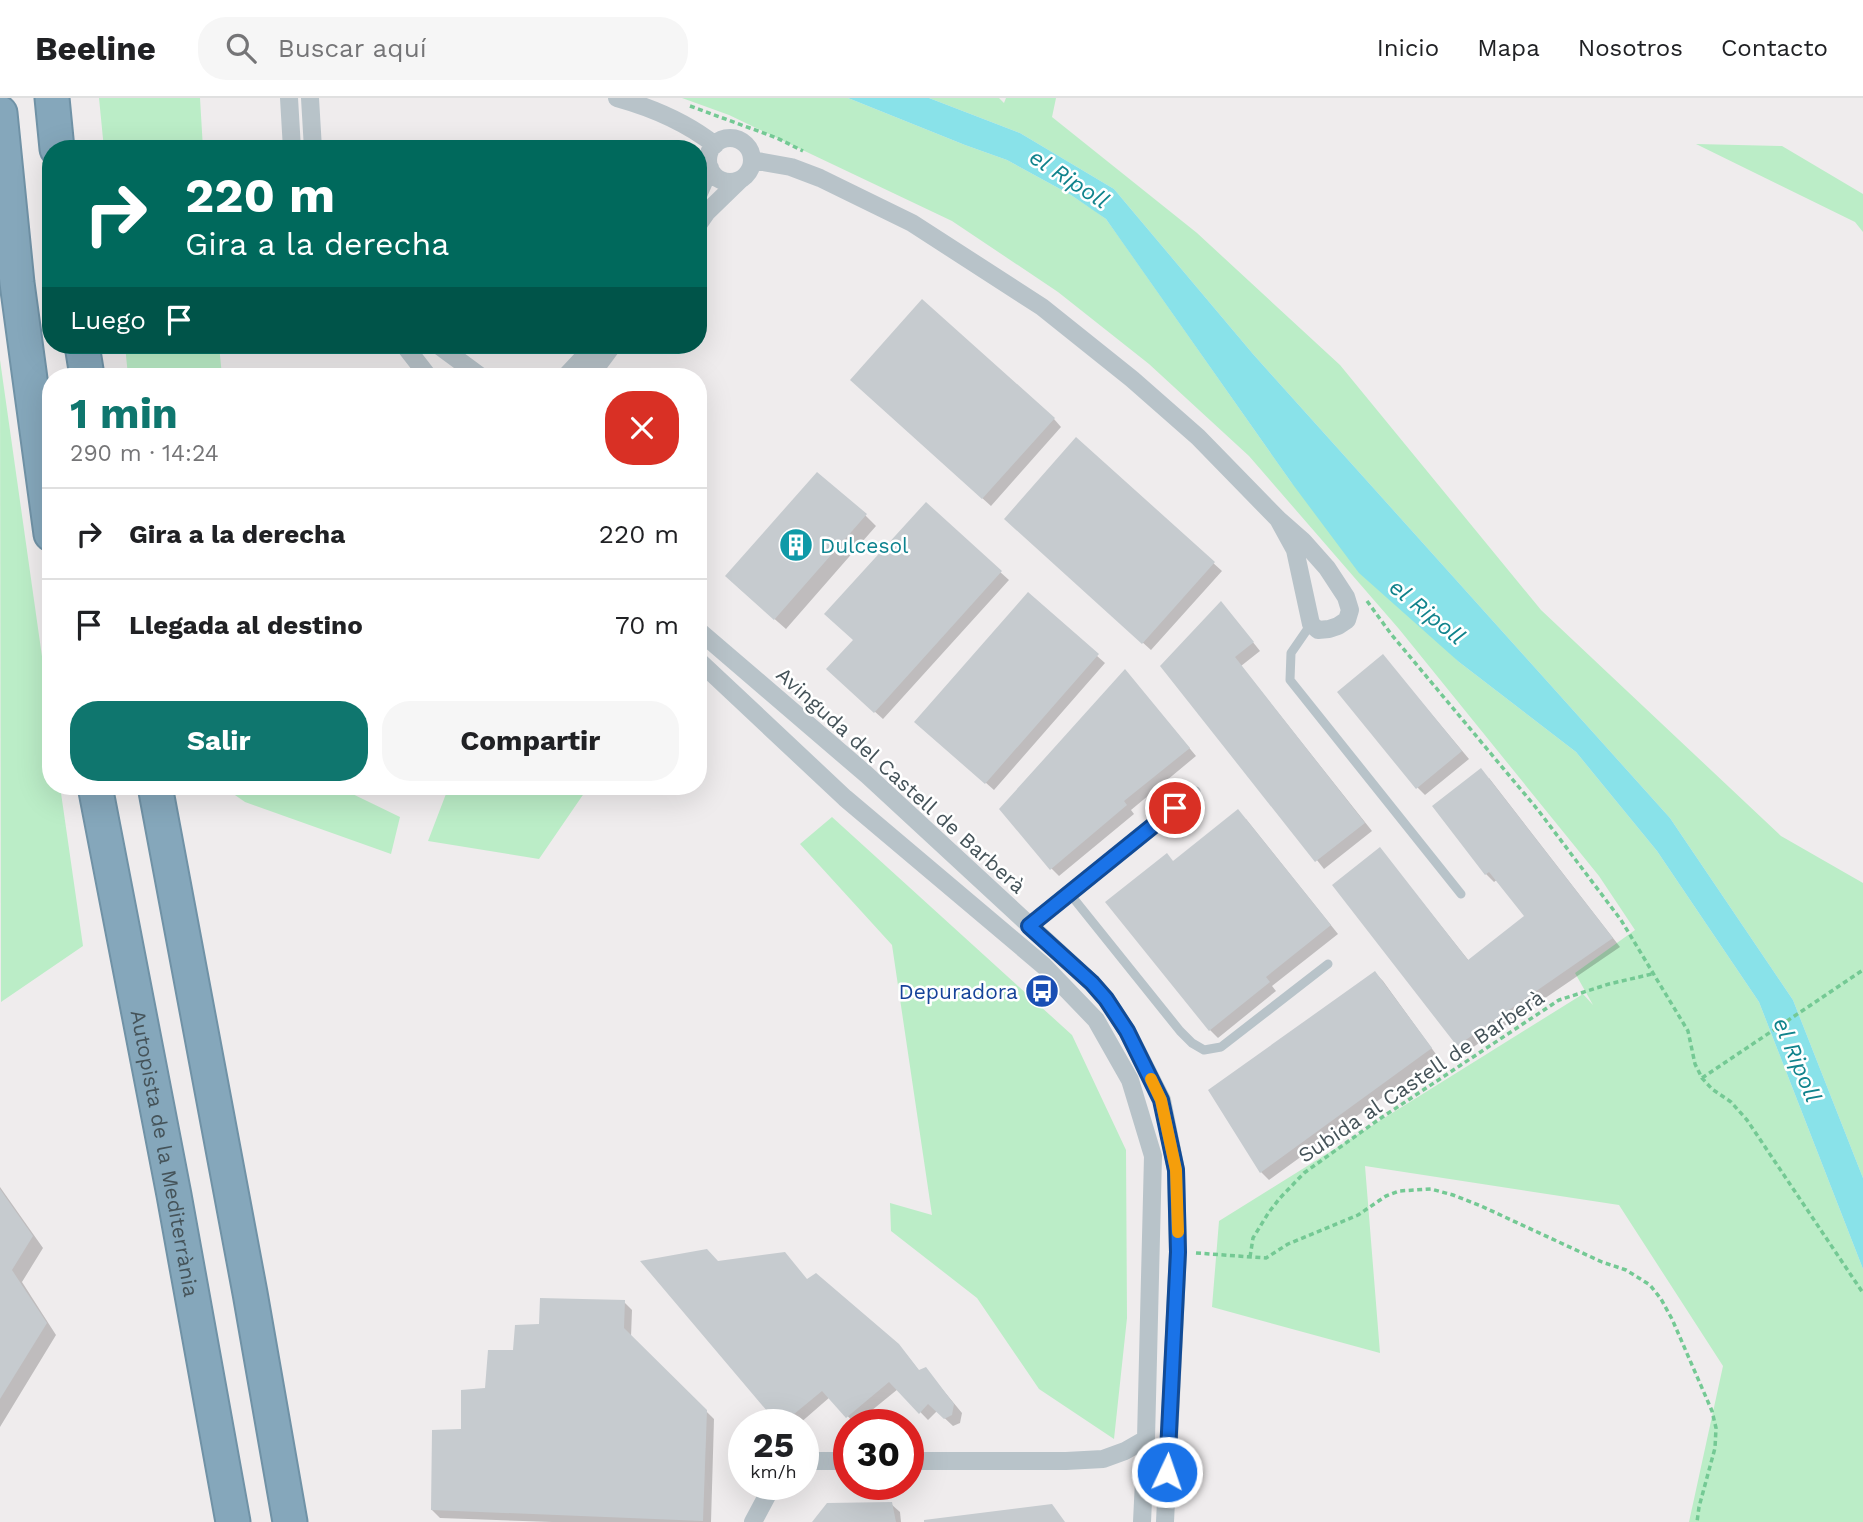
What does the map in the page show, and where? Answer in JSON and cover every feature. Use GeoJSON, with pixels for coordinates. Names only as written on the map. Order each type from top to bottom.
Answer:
{"type":"FeatureCollection","features":[{"type":"Feature","properties":{"kind":"highway"},"geometry":{"type":"LineString","coordinates":[[52,98],[56,140]]}},
{"type":"Feature","properties":{"kind":"highway"},"geometry":{"type":"LineString","coordinates":[[0,113],[17,283],[42,468]]}},
{"type":"Feature","properties":{"kind":"highway","name":"Autopista de la Mediterrània"},"geometry":{"type":"LineString","coordinates":[[98,795],[233,1522]]}},
{"type":"Feature","properties":{"kind":"highway"},"geometry":{"type":"LineString","coordinates":[[157,795],[243,1253],[290,1522]]}},
{"type":"Feature","properties":{"kind":"street"},"geometry":{"type":"LineString","coordinates":[[289,98],[291,140]]}},
{"type":"Feature","properties":{"kind":"street"},"geometry":{"type":"LineString","coordinates":[[310,98],[312,140]]}},
{"type":"Feature","properties":{"kind":"street"},"geometry":{"type":"LineString","coordinates":[[617,98],[687,125],[715,145]]}},
{"type":"Feature","properties":{"kind":"street"},"geometry":{"type":"LineString","coordinates":[[707,175],[710,168],[709,156],[720,141],[735,139],[747,147],[752,160],[748,172],[707,212]]}},
{"type":"Feature","properties":{"kind":"street"},"geometry":{"type":"LineString","coordinates":[[752,160],[791,167],[820,178],[912,223],[1042,307],[1132,379],[1198,437],[1303,541],[1327,568],[1346,597],[1350,610],[1346,620],[1338,626],[1318,630],[1311,624],[1295,550],[1278,519]]}},
{"type":"Feature","properties":{"kind":"street"},"geometry":{"type":"LineString","coordinates":[[710,168],[714,174],[726,181],[740,180]]}},
{"type":"Feature","properties":{"kind":"street"},"geometry":{"type":"LineString","coordinates":[[411,354],[422,368]]}},
{"type":"Feature","properties":{"kind":"street"},"geometry":{"type":"LineString","coordinates":[[450,354],[469,368]]}},
{"type":"Feature","properties":{"kind":"street"},"geometry":{"type":"LineString","coordinates":[[573,368],[587,354]]}},
{"type":"Feature","properties":{"kind":"street","name":"Avinguda del Castell de Barberà"},"geometry":{"type":"LineString","coordinates":[[707,638],[867,775],[1092,983],[1127,1031],[1161,1100],[1176,1170],[1178,1252],[1165,1522]]}},
{"type":"Feature","properties":{"kind":"street"},"geometry":{"type":"LineString","coordinates":[[707,668],[845,798],[1044,966],[1096,1020],[1130,1080],[1153,1156],[1142,1522]]}},
{"type":"Feature","properties":{"kind":"street"},"geometry":{"type":"LineString","coordinates":[[924,1461],[1102,1459],[1125,1451],[1146,1439]]}},
{"type":"Feature","properties":{"kind":"street"},"geometry":{"type":"LineString","coordinates":[[753,1522],[765,1500]]}},
{"type":"Feature","properties":{"kind":"lane"},"geometry":{"type":"LineString","coordinates":[[1311,624],[1291,653],[1290,680],[1461,894]]}},
{"type":"Feature","properties":{"kind":"lane"},"geometry":{"type":"LineString","coordinates":[[1029,926],[1196,792]]}},
{"type":"Feature","properties":{"kind":"lane"},"geometry":{"type":"LineString","coordinates":[[1070,894],[1180,1031],[1204,1050],[1221,1047],[1328,964]]}},
{"type":"Feature","properties":{"kind":"path"},"geometry":{"type":"LineString","coordinates":[[1377,615],[1546,821],[1620,920],[1688,1031],[1695,1064],[1702,1078],[1731,1102],[1747,1120],[1863,1293]]}},
{"type":"Feature","properties":{"kind":"path"},"geometry":{"type":"LineString","coordinates":[[1702,1078],[1863,970]]}},
{"type":"Feature","properties":{"kind":"path","name":"Subida al Castell de Barberà"},"geometry":{"type":"LineString","coordinates":[[1250,1257],[1253,1238],[1280,1198],[1304,1173],[1378,1120],[1559,1000],[1652,974]]}},
{"type":"Feature","properties":{"kind":"path"},"geometry":{"type":"LineString","coordinates":[[1178,1252],[1266,1258],[1288,1244],[1359,1215],[1386,1196],[1399,1191],[1431,1189],[1481,1206],[1602,1262],[1626,1270],[1650,1285],[1661,1299],[1712,1411],[1716,1428],[1716,1448],[1699,1507],[1698,1522]]}},
{"type":"Feature","properties":{"kind":"green space"},"geometry":{"type":"Polygon","coordinates":[[[99,98],[200,98],[202,140],[103,140],[99,98]]]}},
{"type":"Feature","properties":{"kind":"green space"},"geometry":{"type":"Polygon","coordinates":[[[682,98],[848,98],[1007,160],[1071,195],[1106,219],[1291,482],[1459,662],[1576,752],[1657,851],[1759,1002],[1863,1269],[1863,1522],[1689,1522],[1723,1366],[1619,1205],[1365,1166],[1380,1353],[1212,1307],[1219,1221],[1583,994],[1593,1005],[1575,973],[1635,930],[1599,876],[1399,629],[1249,456],[1149,364],[1058,292],[952,221],[729,115],[682,98]]]}},
{"type":"Feature","properties":{"kind":"green space"},"geometry":{"type":"Polygon","coordinates":[[[929,98],[999,98],[1004,103],[1006,98],[1056,98],[1052,117],[1197,233],[1340,365],[1541,610],[1781,836],[1863,883],[1863,1178],[1793,1000],[1670,818],[1253,354],[1114,189],[1020,133],[929,98]]]}},
{"type":"Feature","properties":{"kind":"green space"},"geometry":{"type":"Polygon","coordinates":[[[1696,144],[1782,146],[1863,194],[1863,232],[1855,222],[1696,144]]]}},
{"type":"Feature","properties":{"kind":"green space"},"geometry":{"type":"Polygon","coordinates":[[[126,354],[220,354],[221,368],[127,368],[126,354]]]}},
{"type":"Feature","properties":{"kind":"green space"},"geometry":{"type":"Polygon","coordinates":[[[0,360],[42,656],[42,795],[61,795],[83,946],[1,1002],[0,360]]]}},
{"type":"Feature","properties":{"kind":"green space"},"geometry":{"type":"Polygon","coordinates":[[[235,795],[355,795],[400,817],[391,854],[245,802],[235,795]]]}},
{"type":"Feature","properties":{"kind":"green space"},"geometry":{"type":"Polygon","coordinates":[[[446,795],[583,795],[539,859],[428,841],[446,795]]]}},
{"type":"Feature","properties":{"kind":"green space"},"geometry":{"type":"Polygon","coordinates":[[[832,817],[1072,1035],[1126,1150],[1127,1318],[1114,1439],[1039,1389],[977,1298],[891,1231],[890,1203],[932,1215],[892,945],[800,844],[832,817]]]}},
{"type":"Feature","properties":{"kind":"water","name":"el Ripoll"},"geometry":{"type":"Polygon","coordinates":[[[848,98],[929,98],[1020,133],[1114,189],[1253,354],[1670,818],[1793,1000],[1863,1178],[1863,1269],[1759,1002],[1657,851],[1576,752],[1459,662],[1359,573],[1291,482],[1106,219],[1071,195],[1007,160],[848,98]]]}},
{"type":"Feature","properties":{"kind":"building"},"geometry":{"type":"Polygon","coordinates":[[[922,299],[1055,418],[982,499],[850,380],[922,299]]]}},
{"type":"Feature","properties":{"kind":"building"},"geometry":{"type":"Polygon","coordinates":[[[1076,437],[1215,562],[1142,644],[1004,519],[1076,437]]]}},
{"type":"Feature","properties":{"kind":"building","name":"Dulcesol"},"geometry":{"type":"Polygon","coordinates":[[[817,472],[867,514],[774,620],[725,576],[817,472]]]}},
{"type":"Feature","properties":{"kind":"building"},"geometry":{"type":"Polygon","coordinates":[[[926,502],[1002,571],[874,713],[826,669],[853,640],[824,614],[926,502]]]}},
{"type":"Feature","properties":{"kind":"building"},"geometry":{"type":"Polygon","coordinates":[[[1028,592],[1099,654],[985,784],[914,722],[1028,592]]]}},
{"type":"Feature","properties":{"kind":"building"},"geometry":{"type":"Polygon","coordinates":[[[1221,601],[1254,642],[1235,657],[1365,823],[1315,862],[1160,666],[1221,601]]]}},
{"type":"Feature","properties":{"kind":"building"},"geometry":{"type":"Polygon","coordinates":[[[1383,654],[1462,751],[1416,789],[1337,692],[1383,654]]]}},
{"type":"Feature","properties":{"kind":"building"},"geometry":{"type":"Polygon","coordinates":[[[1125,669],[1190,748],[1124,801],[1127,805],[1050,870],[999,809],[1125,669]]]}},
{"type":"Feature","properties":{"kind":"building"},"geometry":{"type":"Polygon","coordinates":[[[1481,768],[1613,938],[1457,1046],[1332,885],[1380,847],[1468,960],[1524,916],[1489,872],[1485,875],[1432,806],[1481,768]]]}},
{"type":"Feature","properties":{"kind":"building"},"geometry":{"type":"Polygon","coordinates":[[[1238,809],[1331,925],[1266,977],[1270,982],[1209,1031],[1105,902],[1167,853],[1173,861],[1238,809]]]}},
{"type":"Feature","properties":{"kind":"building"},"geometry":{"type":"Polygon","coordinates":[[[1375,971],[1432,1048],[1260,1173],[1208,1090],[1375,971]]]}},
{"type":"Feature","properties":{"kind":"building"},"geometry":{"type":"Polygon","coordinates":[[[0,1189],[33,1236],[12,1270],[47,1323],[0,1399],[0,1189]]]}},
{"type":"Feature","properties":{"kind":"building"},"geometry":{"type":"Polygon","coordinates":[[[707,1249],[718,1261],[785,1252],[807,1279],[816,1273],[899,1344],[919,1370],[926,1367],[954,1404],[952,1415],[944,1419],[928,1404],[924,1409],[914,1409],[889,1382],[857,1409],[838,1409],[822,1391],[800,1409],[765,1409],[640,1261],[707,1249]]]}},
{"type":"Feature","properties":{"kind":"building"},"geometry":{"type":"Polygon","coordinates":[[[540,1298],[625,1300],[624,1328],[707,1410],[703,1521],[431,1510],[432,1430],[461,1429],[461,1390],[485,1388],[488,1350],[513,1350],[515,1325],[539,1324],[540,1298]]]}},
{"type":"Feature","properties":{"kind":"building"},"geometry":{"type":"Polygon","coordinates":[[[892,1502],[896,1522],[812,1522],[827,1503],[892,1502]]]}},
{"type":"Feature","properties":{"kind":"building"},"geometry":{"type":"Polygon","coordinates":[[[1052,1504],[1065,1522],[924,1522],[924,1520],[1052,1504]]]}},
{"type":"Feature","properties":{"kind":"slow traffic"},"geometry":{"type":"LineString","coordinates":[[1151,1079],[1161,1100],[1176,1170],[1178,1232]]}},
{"type":"Feature","properties":{"kind":"place","name":"Dulcesol"},"geometry":{"type":"Point","coordinates":[796,545]}},
{"type":"Feature","properties":{"kind":"place","name":"Depuradora"},"geometry":{"type":"Point","coordinates":[1042,991]}},
{"type":"Feature","properties":{"kind":"route"},"geometry":{"type":"LineString","coordinates":[[1167,1472],[1178,1252],[1176,1170],[1161,1100],[1127,1031],[1106,999],[1029,926],[1175,808]]}}]}
